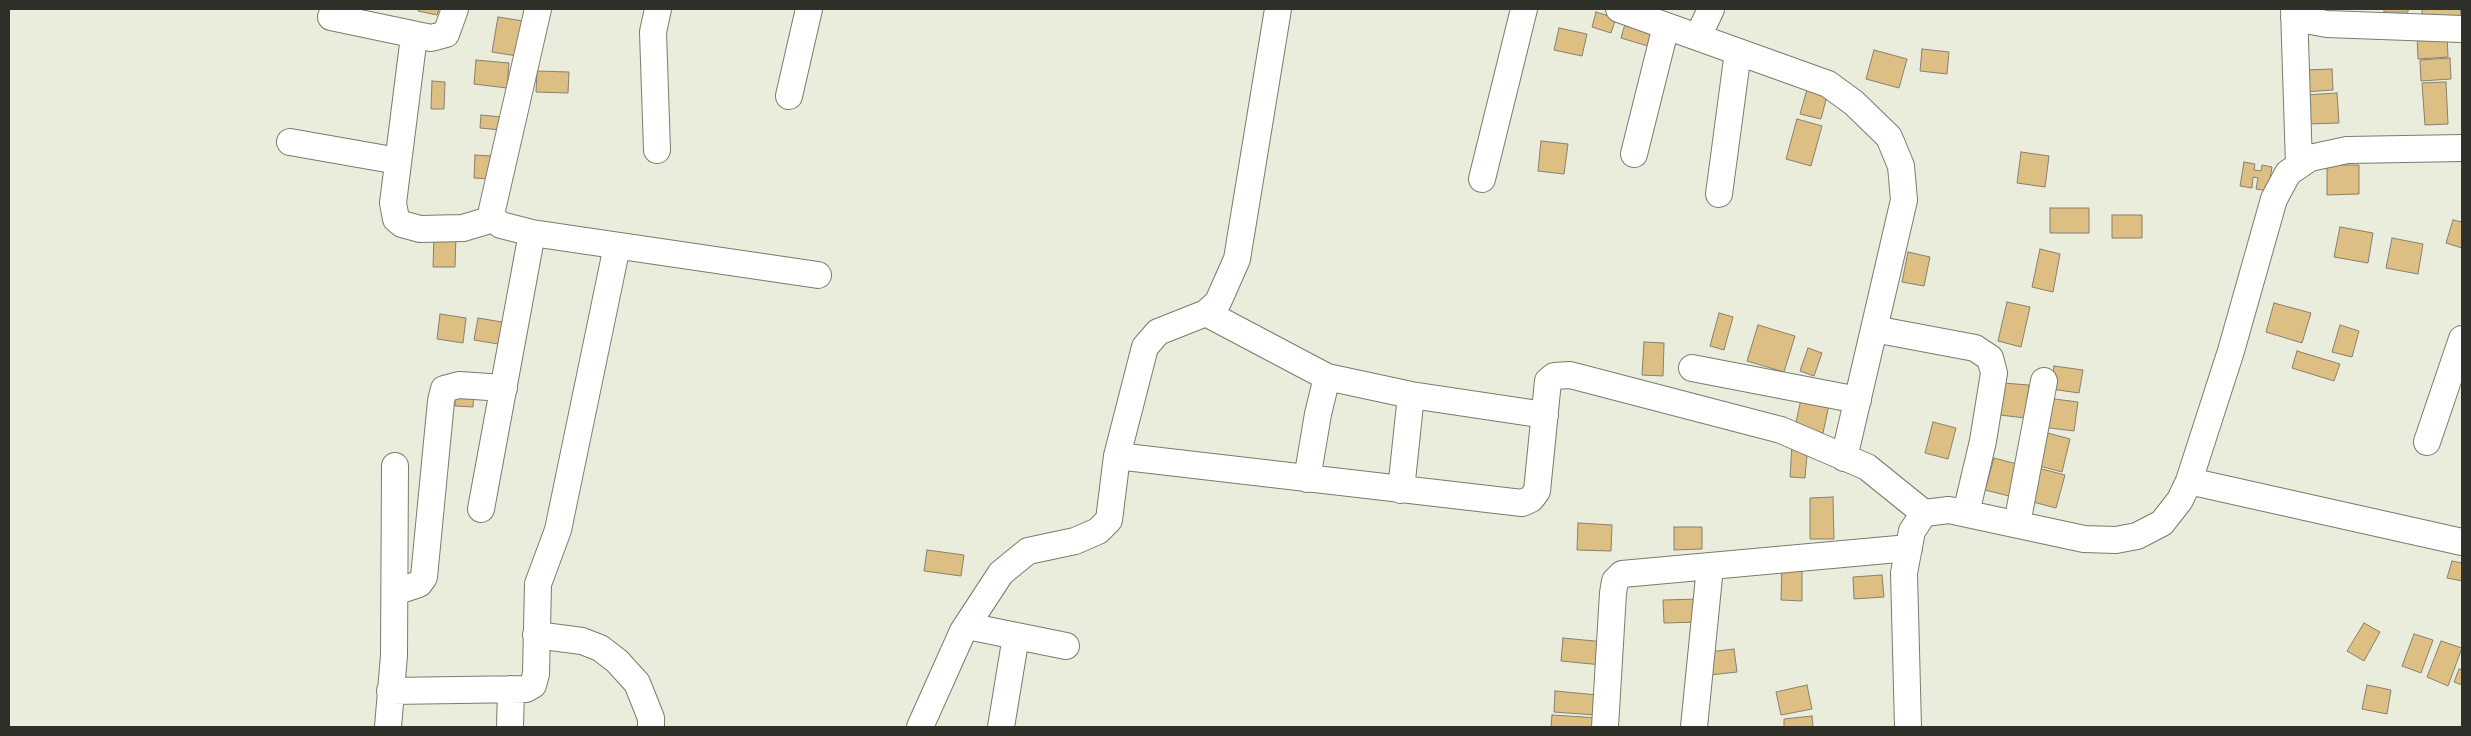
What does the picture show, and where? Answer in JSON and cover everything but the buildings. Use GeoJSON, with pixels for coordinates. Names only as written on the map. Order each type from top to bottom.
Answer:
{"type":"FeatureCollection","features":[{"type":"Feature","properties":{"kind":"street"},"geometry":{"type":"LineString","coordinates":[[331,17],[414,36],[431,38],[446,34],[455,9]]}},
{"type":"Feature","properties":{"kind":"street"},"geometry":{"type":"LineString","coordinates":[[493,219],[492,210],[538,9]]}},
{"type":"Feature","properties":{"kind":"street"},"geometry":{"type":"LineString","coordinates":[[657,150],[653,32],[658,9]]}},
{"type":"Feature","properties":{"kind":"street"},"geometry":{"type":"LineString","coordinates":[[789,96],[809,9]]}},
{"type":"Feature","properties":{"kind":"street"},"geometry":{"type":"LineString","coordinates":[[920,727],[967,626],[1001,573],[1028,550],[1075,541],[1098,531],[1109,520],[1117,456],[1144,347],[1158,332],[1206,313],[1218,302],[1237,259],[1278,9]]}},
{"type":"Feature","properties":{"kind":"street"},"geometry":{"type":"LineString","coordinates":[[1482,179],[1524,9]]}},
{"type":"Feature","properties":{"kind":"street"},"geometry":{"type":"LineString","coordinates":[[1619,9],[1828,84],[1854,103],[1889,137],[1901,166],[1904,200],[1844,458]]}},
{"type":"Feature","properties":{"kind":"street"},"geometry":{"type":"LineString","coordinates":[[1698,37],[1711,9]]}},
{"type":"Feature","properties":{"kind":"street"},"geometry":{"type":"LineString","coordinates":[[2299,164],[2294,13],[2327,24],[2462,28]]}},
{"type":"Feature","properties":{"kind":"street"},"geometry":{"type":"LineString","coordinates":[[1634,154],[1666,26]]}},
{"type":"Feature","properties":{"kind":"street"},"geometry":{"type":"LineString","coordinates":[[414,36],[393,203],[396,219],[402,224],[420,229],[463,228],[493,219],[501,224],[532,232],[818,275]]}},
{"type":"Feature","properties":{"kind":"street"},"geometry":{"type":"LineString","coordinates":[[1719,194],[1738,52]]}},
{"type":"Feature","properties":{"kind":"street"},"geometry":{"type":"LineString","coordinates":[[290,142],[398,161]]}},
{"type":"Feature","properties":{"kind":"street"},"geometry":{"type":"LineString","coordinates":[[1117,456],[1402,490],[1522,502],[1531,499],[1537,491],[1548,381],[1554,376],[1570,375],[1781,430],[1867,467],[1924,513],[1948,510],[2084,539],[2116,540],[2137,536],[2162,523],[2180,500],[2189,481],[2231,351],[2274,198],[2288,173],[2310,158],[2347,150],[2462,148]]}},
{"type":"Feature","properties":{"kind":"street"},"geometry":{"type":"LineString","coordinates":[[481,509],[532,232]]}},
{"type":"Feature","properties":{"kind":"street"},"geometry":{"type":"LineString","coordinates":[[390,691],[526,689],[533,685],[536,674],[538,584],[558,530],[617,246]]}},
{"type":"Feature","properties":{"kind":"street"},"geometry":{"type":"LineString","coordinates":[[1206,313],[1327,377],[1411,395],[1544,415]]}},
{"type":"Feature","properties":{"kind":"street"},"geometry":{"type":"LineString","coordinates":[[1874,329],[1975,348],[1990,358],[1994,373],[1983,441],[1966,513]]}},
{"type":"Feature","properties":{"kind":"street"},"geometry":{"type":"LineString","coordinates":[[2427,442],[2462,339]]}},
{"type":"Feature","properties":{"kind":"street"},"geometry":{"type":"LineString","coordinates":[[1692,368],[1858,400]]}},
{"type":"Feature","properties":{"kind":"street"},"geometry":{"type":"LineString","coordinates":[[1308,479],[1318,414],[1327,377]]}},
{"type":"Feature","properties":{"kind":"street"},"geometry":{"type":"LineString","coordinates":[[2017,524],[2044,381]]}},
{"type":"Feature","properties":{"kind":"street"},"geometry":{"type":"LineString","coordinates":[[395,592],[419,584],[424,577],[444,389],[459,385],[504,388]]}},
{"type":"Feature","properties":{"kind":"street"},"geometry":{"type":"LineString","coordinates":[[1402,490],[1411,395]]}},
{"type":"Feature","properties":{"kind":"street"},"geometry":{"type":"LineString","coordinates":[[388,727],[394,655],[395,466]]}},
{"type":"Feature","properties":{"kind":"street"},"geometry":{"type":"LineString","coordinates":[[2189,481],[2462,542]]}},
{"type":"Feature","properties":{"kind":"street"},"geometry":{"type":"LineString","coordinates":[[1908,727],[1904,573],[1912,531],[1924,513]]}},
{"type":"Feature","properties":{"kind":"street"},"geometry":{"type":"LineString","coordinates":[[1605,727],[1613,593],[1615,581],[1622,574],[1909,548]]}},
{"type":"Feature","properties":{"kind":"street"},"geometry":{"type":"LineString","coordinates":[[1694,727],[1710,567]]}},
{"type":"Feature","properties":{"kind":"street"},"geometry":{"type":"LineString","coordinates":[[967,626],[1066,646]]}},
{"type":"Feature","properties":{"kind":"street"},"geometry":{"type":"LineString","coordinates":[[536,635],[582,641],[600,648],[617,661],[637,682],[651,718],[651,727]]}},
{"type":"Feature","properties":{"kind":"street"},"geometry":{"type":"LineString","coordinates":[[1001,727],[1016,636]]}},
{"type":"Feature","properties":{"kind":"street"},"geometry":{"type":"LineString","coordinates":[[510,727],[511,689]]}}]}
